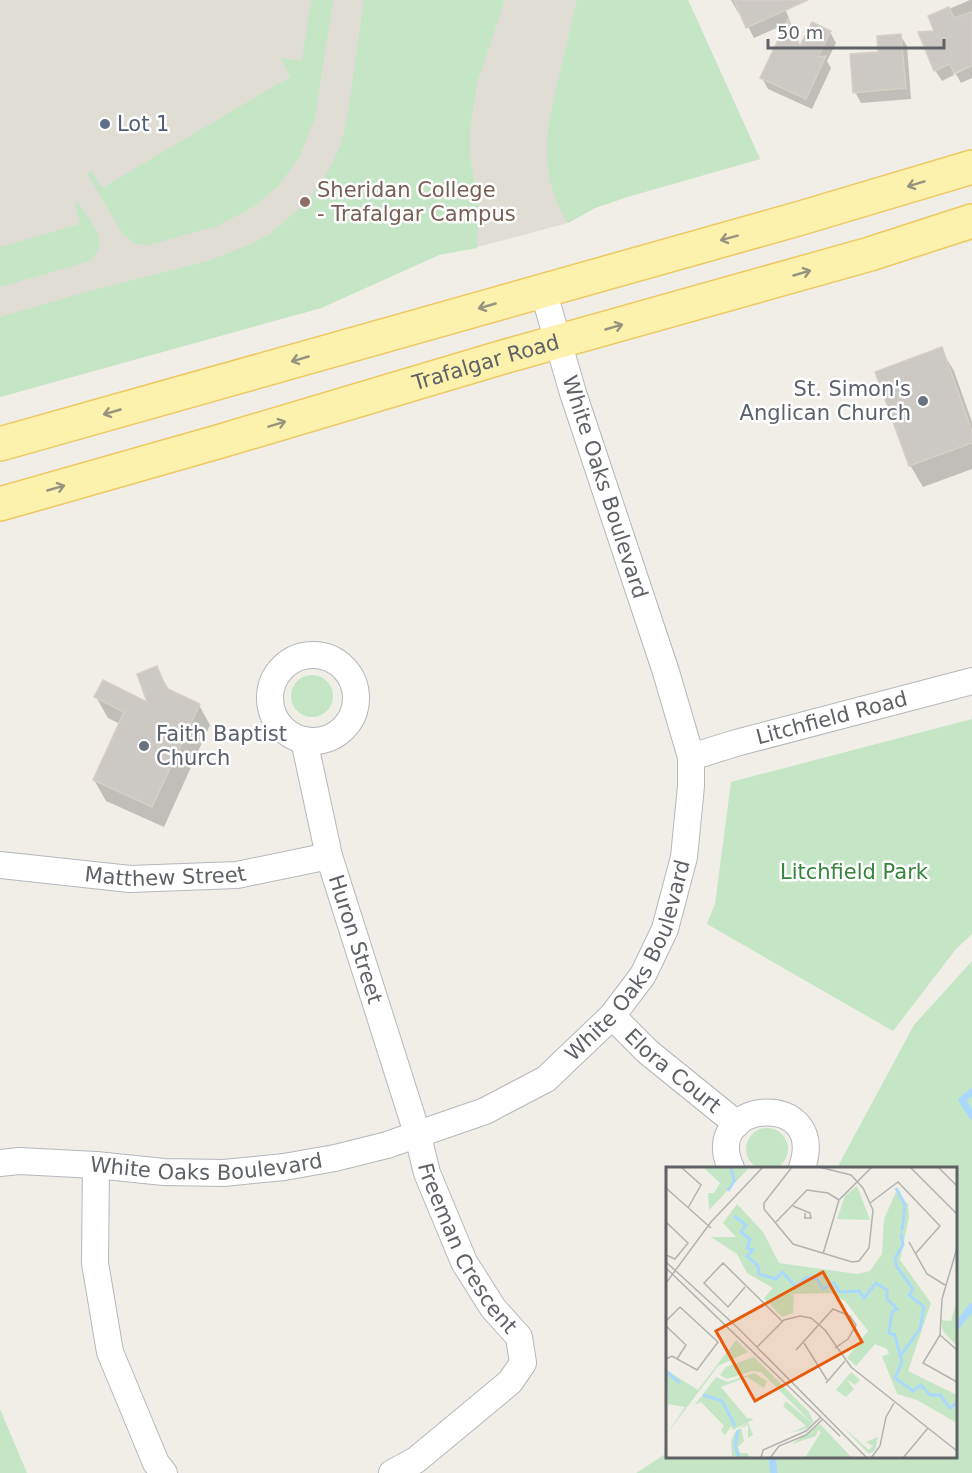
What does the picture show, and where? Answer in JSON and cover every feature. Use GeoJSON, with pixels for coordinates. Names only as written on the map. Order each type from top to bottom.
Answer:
{"type":"FeatureCollection","features":[{"type":"Feature","properties":{"kind":"main road"},"geometry":{"type":"LineString","coordinates":[[0,444],[801,218],[972,167]]}},
{"type":"Feature","properties":{"kind":"main road","name":"Trafalgar Road"},"geometry":{"type":"LineString","coordinates":[[0,504],[471,366],[870,254],[972,221]]}},
{"type":"Feature","properties":{"kind":"street","name":"White Oaks Boulevard"},"geometry":{"type":"LineString","coordinates":[[0,1162],[96,1165],[164,1172],[224,1173],[284,1167],[336,1158],[418,1136],[485,1111],[546,1079],[612,1016],[643,975],[665,929],[684,857],[691,786],[691,757],[666,672],[573,393],[543,290]]}},
{"type":"Feature","properties":{"kind":"street","name":"Litchfield Road"},"geometry":{"type":"LineString","coordinates":[[691,757],[972,681]]}},
{"type":"Feature","properties":{"kind":"street","name":"Huron Street"},"geometry":{"type":"LineString","coordinates":[[304,740],[329,856],[418,1136]]}},
{"type":"Feature","properties":{"kind":"street","name":"Matthew Street"},"geometry":{"type":"LineString","coordinates":[[0,866],[130,879],[237,875],[329,856]]}},
{"type":"Feature","properties":{"kind":"street","name":"Elora Court"},"geometry":{"type":"LineString","coordinates":[[612,1016],[648,1052],[737,1124]]}},
{"type":"Feature","properties":{"kind":"street","name":"Elora Court"},"geometry":{"type":"LineString","coordinates":[[731,1167],[726,1148],[729,1135],[737,1124],[747,1116],[772,1111],[784,1115],[802,1132],[806,1144],[806,1157],[802,1167]]}},
{"type":"Feature","properties":{"kind":"street","name":"Freeman Crescent"},"geometry":{"type":"LineString","coordinates":[[392,1473],[416,1460],[510,1382],[523,1363],[519,1337],[493,1308],[464,1262],[427,1173],[418,1136]]}},
{"type":"Feature","properties":{"kind":"street"},"geometry":{"type":"LineString","coordinates":[[96,1165],[95,1263],[110,1352],[156,1464],[164,1473]]}},
{"type":"Feature","properties":{"kind":"shaded area","name":"Sheridan College - Trafalgar Campus"},"geometry":{"type":"Polygon","coordinates":[[[0,0],[688,0],[760,159],[627,197],[595,208],[568,223],[439,255],[321,308],[0,397],[0,0]]]}},
{"type":"Feature","properties":{"kind":"green space"},"geometry":{"type":"Polygon","coordinates":[[[311,0],[333,0],[315,118],[299,158],[278,186],[255,206],[217,226],[149,245],[135,244],[122,233],[87,173],[92,172],[102,188],[290,77],[281,58],[302,61],[311,0]]]}},
{"type":"Feature","properties":{"kind":"green space"},"geometry":{"type":"Polygon","coordinates":[[[364,0],[505,0],[477,83],[470,131],[470,156],[479,207],[477,248],[439,255],[321,308],[0,397],[0,317],[208,261],[254,243],[270,234],[308,201],[330,168],[341,144],[348,114],[364,0]]]}},
{"type":"Feature","properties":{"kind":"green space"},"geometry":{"type":"Polygon","coordinates":[[[577,0],[688,0],[760,159],[627,197],[595,208],[568,223],[558,205],[552,187],[547,151],[554,96],[577,0]]]}},
{"type":"Feature","properties":{"kind":"green space"},"geometry":{"type":"Polygon","coordinates":[[[78,202],[93,224],[100,242],[97,253],[90,261],[0,287],[0,247],[80,224],[75,204],[78,202]]]}},
{"type":"Feature","properties":{"kind":"green space"},"geometry":{"type":"Polygon","coordinates":[[[312,675],[327,681],[333,696],[327,711],[312,717],[297,711],[291,696],[297,681],[312,675]]]}},
{"type":"Feature","properties":{"kind":"green space","name":"Litchfield Park"},"geometry":{"type":"Polygon","coordinates":[[[972,719],[972,934],[956,949],[893,1031],[707,924],[715,904],[731,782],[972,719]]]}},
{"type":"Feature","properties":{"kind":"green space"},"geometry":{"type":"Polygon","coordinates":[[[972,961],[972,1473],[636,1473],[666,1454],[666,1458],[957,1458],[957,1167],[838,1167],[914,1025],[972,961]]]}},
{"type":"Feature","properties":{"kind":"green space"},"geometry":{"type":"Polygon","coordinates":[[[767,1128],[775,1130],[782,1134],[788,1149],[786,1157],[782,1164],[777,1167],[757,1167],[752,1164],[748,1157],[746,1149],[748,1141],[752,1134],[759,1130],[767,1128]]]}},
{"type":"Feature","properties":{"kind":"green space"},"geometry":{"type":"Polygon","coordinates":[[[0,1409],[27,1473],[0,1473],[0,1409]]]}},
{"type":"Feature","properties":{"kind":"building"},"geometry":{"type":"Polygon","coordinates":[[[734,0],[808,0],[746,28],[734,0]]]}},
{"type":"Feature","properties":{"kind":"building"},"geometry":{"type":"Polygon","coordinates":[[[949,7],[954,18],[972,12],[972,66],[954,73],[950,64],[934,71],[918,32],[934,31],[928,16],[949,7]]]}},
{"type":"Feature","properties":{"kind":"building"},"geometry":{"type":"Polygon","coordinates":[[[788,19],[800,46],[812,22],[831,31],[818,57],[826,56],[806,99],[760,78],[788,19]]]}},
{"type":"Feature","properties":{"kind":"building"},"geometry":{"type":"Polygon","coordinates":[[[901,34],[906,88],[853,93],[850,54],[878,52],[877,36],[901,34]]]}},
{"type":"Feature","properties":{"kind":"building","name":"St. Simon's Anglican Church"},"geometry":{"type":"Polygon","coordinates":[[[942,347],[972,431],[972,443],[909,466],[875,372],[942,347]]]}},
{"type":"Feature","properties":{"kind":"building","name":"Faith Baptist Church"},"geometry":{"type":"Polygon","coordinates":[[[157,666],[166,688],[200,704],[152,807],[93,780],[124,712],[94,697],[103,680],[147,702],[137,674],[157,666]]]}},
{"type":"Feature","properties":{"kind":"waterway"},"geometry":{"type":"LineString","coordinates":[[972,1092],[962,1100],[972,1116]]}},
{"type":"Feature","properties":{"kind":"waterway"},"geometry":{"type":"LineString","coordinates":[[957,1326],[972,1307]]}},
{"type":"Feature","properties":{"kind":"waterway"},"geometry":{"type":"LineString","coordinates":[[772,1458],[774,1473]]}},
{"type":"Feature","properties":{"kind":"place","name":"Lot 1"},"geometry":{"type":"Point","coordinates":[105,124]}},
{"type":"Feature","properties":{"kind":"place","name":"Sheridan College - Trafalgar Campus"},"geometry":{"type":"Point","coordinates":[305,202]}},
{"type":"Feature","properties":{"kind":"place","name":"St. Simon's Anglican Church"},"geometry":{"type":"Point","coordinates":[923,401]}},
{"type":"Feature","properties":{"kind":"place","name":"Faith Baptist Church"},"geometry":{"type":"Point","coordinates":[144,746]}}]}
